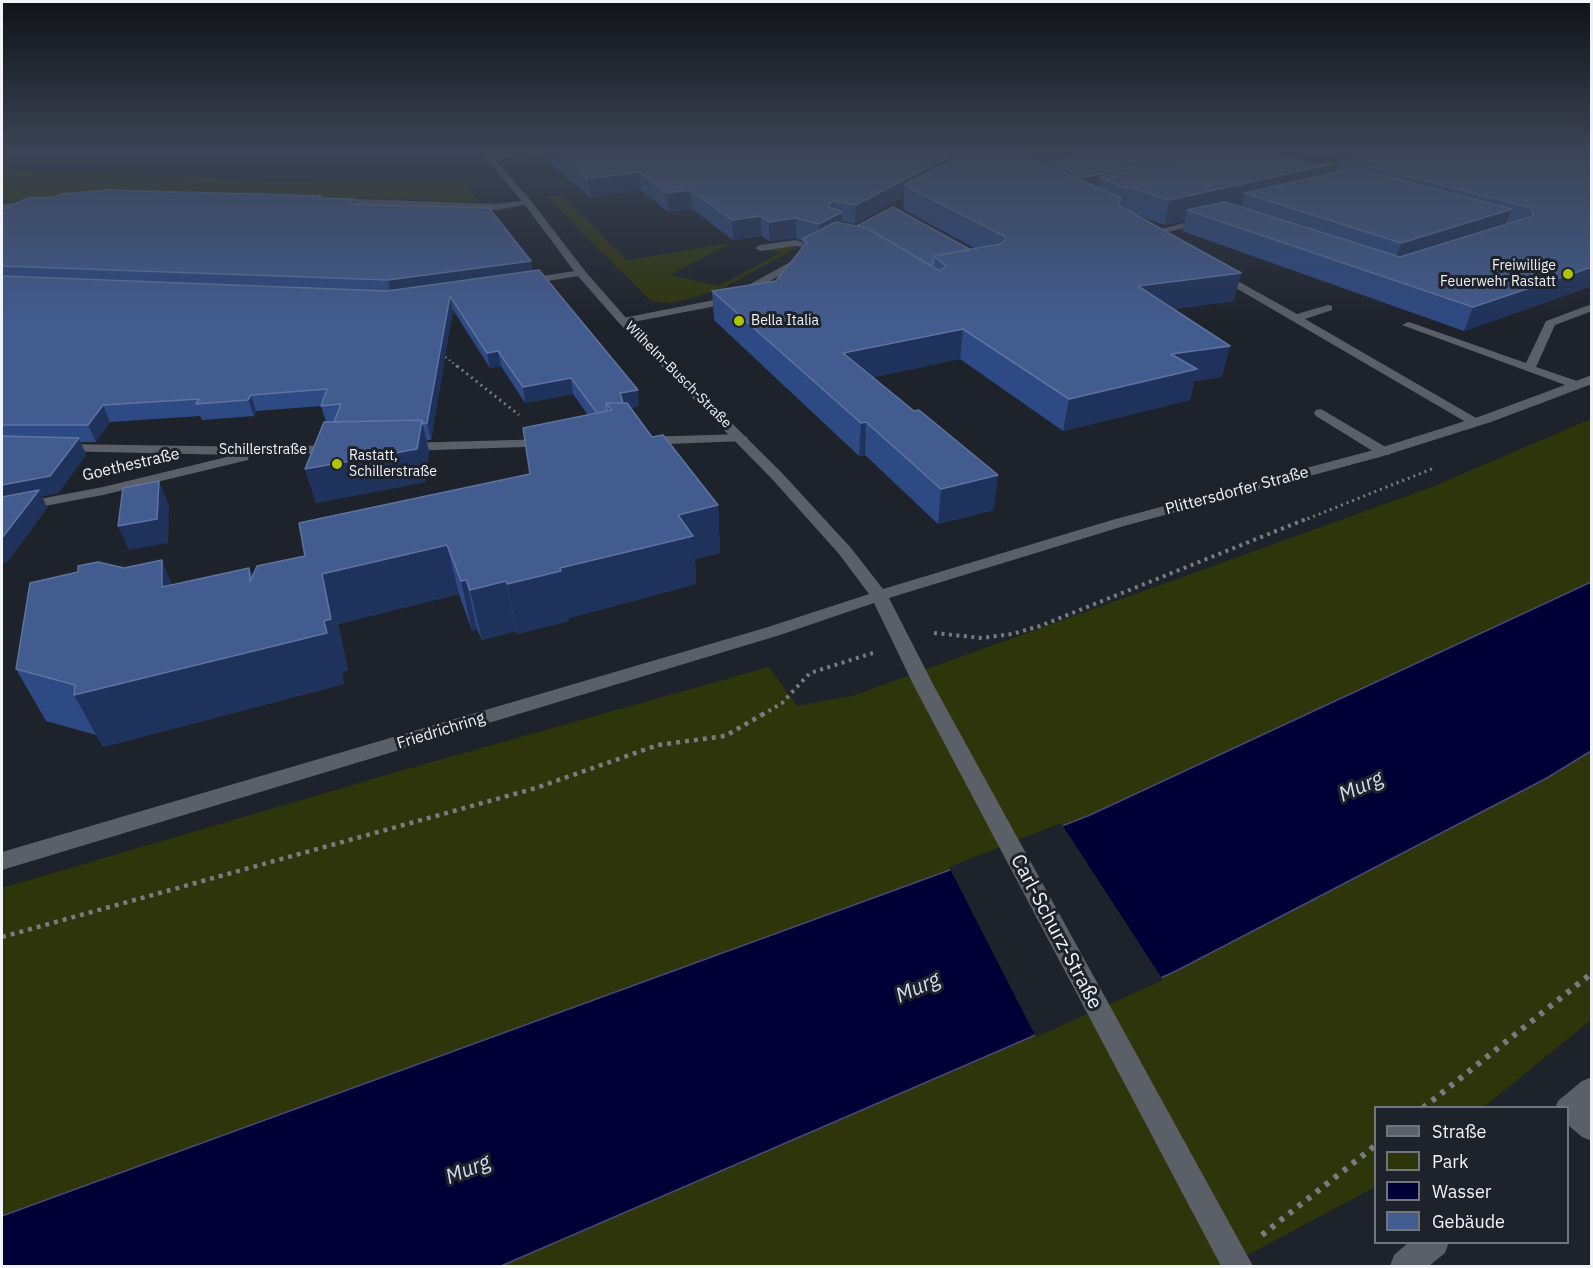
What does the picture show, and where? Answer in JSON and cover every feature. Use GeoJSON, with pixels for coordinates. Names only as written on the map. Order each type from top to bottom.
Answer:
{"type":"FeatureCollection","features":[{"type":"Feature","properties":{"kind":"street","name":"Wilhelm-Busch-Straße"},"geometry":{"type":"LineString","coordinates":[[533,209],[581,273],[623,321],[741,438],[845,551],[879,596]]}},
{"type":"Feature","properties":{"kind":"street"},"geometry":{"type":"LineString","coordinates":[[1171,245],[1146,231],[1220,217]]}},
{"type":"Feature","properties":{"kind":"street"},"geometry":{"type":"LineString","coordinates":[[760,248],[796,243],[822,249]]}},
{"type":"Feature","properties":{"kind":"street"},"geometry":{"type":"LineString","coordinates":[[623,321],[717,303],[744,291],[832,243]]}},
{"type":"Feature","properties":{"kind":"street"},"geometry":{"type":"LineString","coordinates":[[1201,263],[1476,422]]}},
{"type":"Feature","properties":{"kind":"street"},"geometry":{"type":"LineString","coordinates":[[511,283],[581,273]]}},
{"type":"Feature","properties":{"kind":"street"},"geometry":{"type":"LineString","coordinates":[[1529,369],[1550,323],[1592,307]]}},
{"type":"Feature","properties":{"kind":"street"},"geometry":{"type":"LineString","coordinates":[[1296,318],[1328,308]]}},
{"type":"Feature","properties":{"kind":"street"},"geometry":{"type":"LineString","coordinates":[[1408,325],[1575,385]]}},
{"type":"Feature","properties":{"kind":"street","name":"Plittersdorfer Straße"},"geometry":{"type":"LineString","coordinates":[[879,596],[1118,523],[1384,452],[1476,422],[1592,379]]}},
{"type":"Feature","properties":{"kind":"street"},"geometry":{"type":"LineString","coordinates":[[1321,412],[1384,452]]}},
{"type":"Feature","properties":{"kind":"street"},"geometry":{"type":"LineString","coordinates":[[624,441],[741,438]]}},
{"type":"Feature","properties":{"kind":"street"},"geometry":{"type":"LineString","coordinates":[[387,447],[561,443]]}},
{"type":"Feature","properties":{"kind":"street","name":"Schillerstraße"},"geometry":{"type":"LineString","coordinates":[[48,448],[268,451],[351,448]]}},
{"type":"Feature","properties":{"kind":"street","name":"Goethestraße"},"geometry":{"type":"LineString","coordinates":[[2,510],[103,491],[268,451]]}},
{"type":"Feature","properties":{"kind":"street","name":"Carl-Schurz-Straße"},"geometry":{"type":"LineString","coordinates":[[879,596],[924,686],[1236,1262]]}},
{"type":"Feature","properties":{"kind":"street","name":"Friedrichring"},"geometry":{"type":"LineString","coordinates":[[2,861],[774,631],[879,596]]}},
{"type":"Feature","properties":{"kind":"street"},"geometry":{"type":"LineString","coordinates":[[1592,1090],[1569,1110],[1592,1127]]}},
{"type":"Feature","properties":{"kind":"street"},"geometry":{"type":"LineString","coordinates":[[1406,1266],[1432,1244]]}},
{"type":"Feature","properties":{"kind":"path"},"geometry":{"type":"LineString","coordinates":[[442,354],[561,443]]}},
{"type":"Feature","properties":{"kind":"path"},"geometry":{"type":"LineString","coordinates":[[1012,634],[1040,626],[1436,467]]}},
{"type":"Feature","properties":{"kind":"path"},"geometry":{"type":"LineString","coordinates":[[2,937],[536,788],[658,745],[725,736],[782,703]]}},
{"type":"Feature","properties":{"kind":"path"},"geometry":{"type":"LineString","coordinates":[[1424,1106],[1592,973]]}},
{"type":"Feature","properties":{"kind":"path"},"geometry":{"type":"LineString","coordinates":[[1236,1262],[1374,1147]]}},
{"type":"Feature","properties":{"kind":"green space"},"geometry":{"type":"Polygon","coordinates":[[[559,209],[576,209],[627,260],[731,243],[670,275],[719,286],[780,253],[764,249],[786,246],[797,248],[725,287],[670,303],[651,301],[559,209]]]}},
{"type":"Feature","properties":{"kind":"green space"},"geometry":{"type":"Polygon","coordinates":[[[1591,419],[1591,582],[1574,592],[1090,815],[947,871],[2,1216],[2,888],[400,771],[769,667],[797,706],[852,696],[1432,487],[1591,419]]]}},
{"type":"Feature","properties":{"kind":"green space"},"geometry":{"type":"Polygon","coordinates":[[[1591,751],[1591,1020],[1485,1106],[1374,1106],[1374,1188],[1227,1266],[501,1266],[1024,1040],[1176,971],[1547,778],[1591,751]]]}},
{"type":"Feature","properties":{"kind":"water","name":"Murg"},"geometry":{"type":"Polygon","coordinates":[[[1591,582],[1591,751],[1547,778],[1176,971],[1024,1040],[501,1266],[2,1266],[2,1216],[947,871],[1090,815],[1591,582]]]}},
{"type":"Feature","properties":{"kind":"pier"},"geometry":{"type":"Polygon","coordinates":[[[1061,823],[1163,980],[1036,1037],[949,867],[1061,823]]]}},
{"type":"Feature","properties":{"kind":"building"},"geometry":{"type":"Polygon","coordinates":[[[490,209],[531,261],[388,280],[2,266],[2,210],[490,209]]]}},
{"type":"Feature","properties":{"kind":"building"},"geometry":{"type":"Polygon","coordinates":[[[717,209],[835,209],[842,212],[819,224],[796,218],[769,222],[761,216],[732,220],[717,209]]]}},
{"type":"Feature","properties":{"kind":"building"},"geometry":{"type":"Polygon","coordinates":[[[889,209],[897,209],[971,250],[934,256],[933,264],[929,265],[867,228],[857,226],[889,209]]]}},
{"type":"Feature","properties":{"kind":"building"},"geometry":{"type":"Polygon","coordinates":[[[951,209],[1126,209],[1241,273],[1138,286],[1230,346],[1171,354],[1197,369],[1069,399],[963,329],[843,353],[914,411],[919,410],[998,475],[941,489],[866,422],[861,423],[712,291],[776,281],[807,242],[802,239],[836,222],[867,228],[940,271],[946,266],[934,256],[1000,244],[1006,240],[1004,236],[951,209]]]}},
{"type":"Feature","properties":{"kind":"building"},"geometry":{"type":"Polygon","coordinates":[[[1248,209],[1400,257],[1533,216],[1532,209],[1592,209],[1592,267],[1473,307],[1187,210],[1248,209]]]}},
{"type":"Feature","properties":{"kind":"building"},"geometry":{"type":"Polygon","coordinates":[[[1295,209],[1511,209],[1401,243],[1295,209]]]}},
{"type":"Feature","properties":{"kind":"building"},"geometry":{"type":"Polygon","coordinates":[[[539,270],[638,390],[620,393],[623,403],[606,403],[607,411],[597,413],[571,378],[523,387],[498,351],[487,353],[450,296],[427,423],[423,424],[422,420],[334,422],[341,404],[321,406],[327,389],[251,395],[248,400],[196,404],[199,399],[103,405],[88,425],[2,425],[2,276],[387,291],[539,270]]]}},
{"type":"Feature","properties":{"kind":"building"},"geometry":{"type":"Polygon","coordinates":[[[606,403],[627,403],[652,437],[663,435],[718,505],[678,515],[693,536],[560,568],[561,571],[470,590],[466,580],[461,581],[447,545],[322,574],[331,619],[324,621],[327,633],[74,695],[75,685],[16,669],[30,583],[78,572],[78,566],[98,562],[124,568],[162,560],[162,587],[249,568],[250,582],[257,566],[305,556],[299,523],[530,474],[523,428],[612,410],[606,403]]]}},
{"type":"Feature","properties":{"kind":"building"},"geometry":{"type":"Polygon","coordinates":[[[422,420],[417,449],[305,469],[324,422],[422,420]]]}},
{"type":"Feature","properties":{"kind":"building"},"geometry":{"type":"Polygon","coordinates":[[[2,436],[79,438],[50,476],[2,485],[2,436]]]}},
{"type":"Feature","properties":{"kind":"building"},"geometry":{"type":"Polygon","coordinates":[[[159,481],[157,519],[118,526],[123,488],[159,481]]]}},
{"type":"Feature","properties":{"kind":"building"},"geometry":{"type":"Polygon","coordinates":[[[39,490],[2,538],[2,497],[39,490]]]}},
{"type":"Feature","properties":{"kind":"place","name":"Freiwillige Feuerwehr Rastatt"},"geometry":{"type":"Point","coordinates":[1568,274]}},
{"type":"Feature","properties":{"kind":"place","name":"Bella Italia"},"geometry":{"type":"Point","coordinates":[739,321]}},
{"type":"Feature","properties":{"kind":"place","name":"Rastatt, Schillerstraße"},"geometry":{"type":"Point","coordinates":[337,464]}}]}
